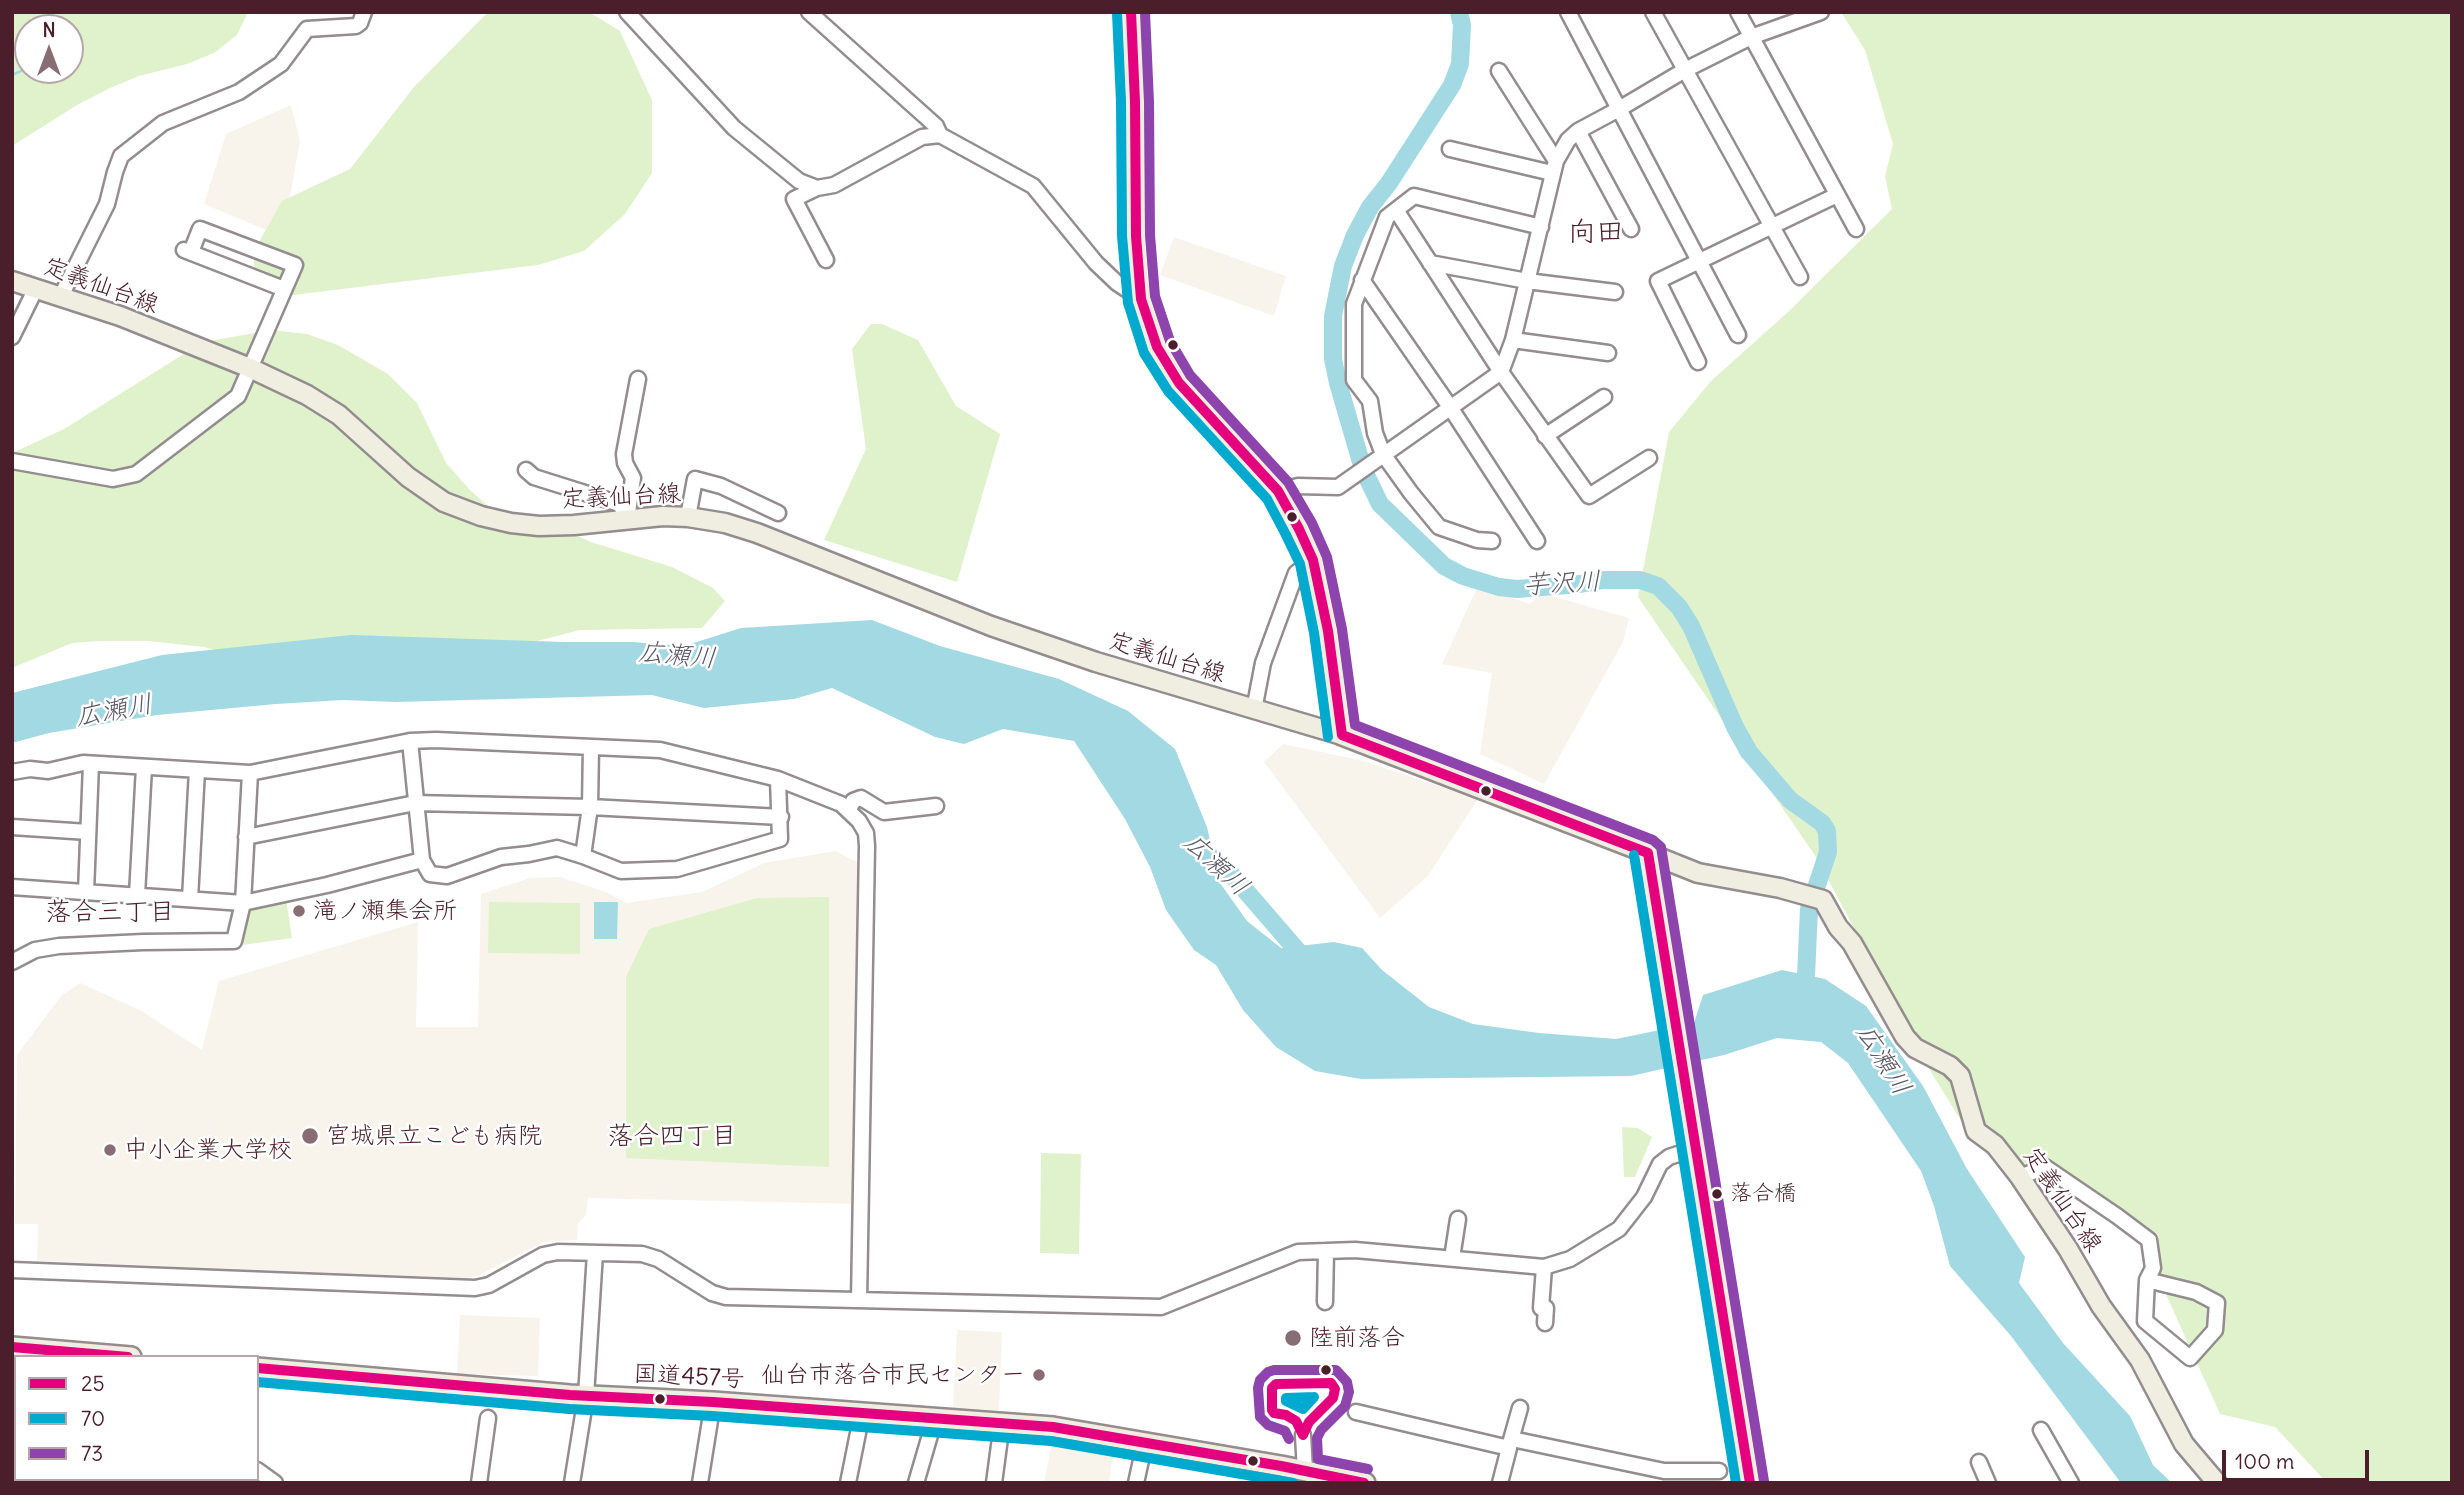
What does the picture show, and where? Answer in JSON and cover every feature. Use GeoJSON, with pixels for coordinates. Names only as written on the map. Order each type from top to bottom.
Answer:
{"type":"FeatureCollection","features":[{"type":"Feature","properties":{"kind":"highway"},"geometry":{"type":"LineString","coordinates":[[1131,12],[1136,236],[1141,299],[1157,347],[1180,383],[1278,491],[1299,529],[1313,560],[1328,631],[1342,736],[1648,853],[1750,1483]]}},
{"type":"Feature","properties":{"kind":"highway"},"geometry":{"type":"LineString","coordinates":[[12,1347],[107,1355]]}},
{"type":"Feature","properties":{"kind":"highway","name":"国道457号"},"geometry":{"type":"LineString","coordinates":[[259,1367],[586,1396],[713,1402],[1053,1427],[1145,1442],[1305,1477],[1366,1483]]}},
{"type":"Feature","properties":{"kind":"main road","name":"定義仙台線"},"geometry":{"type":"LineString","coordinates":[[12,281],[120,316],[250,368],[307,395],[339,415],[408,477],[444,502],[481,516],[539,526],[688,517],[725,523],[757,533],[991,626],[1096,662],[1342,736]]}},
{"type":"Feature","properties":{"kind":"main road","name":"定義仙台線"},"geometry":{"type":"LineString","coordinates":[[1648,853],[1698,873],[1780,888],[1823,900],[1838,927],[1852,943],[1905,1037],[1915,1048],[1950,1066],[1959,1076],[1976,1131],[1994,1146],[2021,1177],[2068,1249],[2101,1307],[2140,1360],[2184,1444],[2217,1483]]}},
{"type":"Feature","properties":{"kind":"street"},"geometry":{"type":"LineString","coordinates":[[61,296],[107,204],[114,172],[121,156],[163,123],[180,114],[225,99],[281,64],[307,29],[356,26],[365,12]]}},
{"type":"Feature","properties":{"kind":"street"},"geometry":{"type":"LineString","coordinates":[[627,12],[734,128],[799,181],[817,188]]}},
{"type":"Feature","properties":{"kind":"street"},"geometry":{"type":"LineString","coordinates":[[809,12],[936,126],[940,135]]}},
{"type":"Feature","properties":{"kind":"street"},"geometry":{"type":"LineString","coordinates":[[1568,12],[1738,335]]}},
{"type":"Feature","properties":{"kind":"street"},"geometry":{"type":"LineString","coordinates":[[1653,12],[1800,277]]}},
{"type":"Feature","properties":{"kind":"street"},"geometry":{"type":"LineString","coordinates":[[1738,12],[1856,229]]}},
{"type":"Feature","properties":{"kind":"street"},"geometry":{"type":"LineString","coordinates":[[1278,491],[1298,486],[1338,487],[1501,372],[1513,340],[1554,167],[1568,140],[1578,131],[1751,37],[1821,12]]}},
{"type":"Feature","properties":{"kind":"street"},"geometry":{"type":"LineString","coordinates":[[1499,71],[1554,167]]}},
{"type":"Feature","properties":{"kind":"street"},"geometry":{"type":"LineString","coordinates":[[1578,131],[1631,229]]}},
{"type":"Feature","properties":{"kind":"street"},"geometry":{"type":"LineString","coordinates":[[826,261],[794,199],[817,188],[834,185],[922,137],[940,135],[1033,186],[1096,263],[1117,283],[1141,299]]}},
{"type":"Feature","properties":{"kind":"street"},"geometry":{"type":"LineString","coordinates":[[1450,149],[1554,167]]}},
{"type":"Feature","properties":{"kind":"street"},"geometry":{"type":"LineString","coordinates":[[1698,362],[1658,281],[1837,195]]}},
{"type":"Feature","properties":{"kind":"street"},"geometry":{"type":"LineString","coordinates":[[1492,541],[1477,540],[1439,527],[1382,456],[1370,401],[1354,380],[1354,304],[1387,217],[1414,196],[1541,227]]}},
{"type":"Feature","properties":{"kind":"street"},"geometry":{"type":"LineString","coordinates":[[1396,210],[1501,372],[1589,496],[1649,458]]}},
{"type":"Feature","properties":{"kind":"street"},"geometry":{"type":"LineString","coordinates":[[12,461],[113,479],[136,474],[238,396],[295,265],[200,229],[187,251],[284,289]]}},
{"type":"Feature","properties":{"kind":"street"},"geometry":{"type":"LineString","coordinates":[[1430,263],[1527,281],[1615,292]]}},
{"type":"Feature","properties":{"kind":"street"},"geometry":{"type":"LineString","coordinates":[[1362,280],[1450,407],[1537,541]]}},
{"type":"Feature","properties":{"kind":"street"},"geometry":{"type":"LineString","coordinates":[[12,337],[36,288]]}},
{"type":"Feature","properties":{"kind":"street"},"geometry":{"type":"LineString","coordinates":[[1513,340],[1608,354]]}},
{"type":"Feature","properties":{"kind":"street"},"geometry":{"type":"LineString","coordinates":[[626,519],[633,478],[625,463],[624,454],[638,379]]}},
{"type":"Feature","properties":{"kind":"street"},"geometry":{"type":"LineString","coordinates":[[1545,436],[1604,397]]}},
{"type":"Feature","properties":{"kind":"street"},"geometry":{"type":"LineString","coordinates":[[526,470],[534,477],[620,504],[626,519]]}},
{"type":"Feature","properties":{"kind":"street"},"geometry":{"type":"LineString","coordinates":[[688,517],[695,479],[721,486],[778,513]]}},
{"type":"Feature","properties":{"kind":"street"},"geometry":{"type":"LineString","coordinates":[[1254,710],[1263,663],[1296,573],[1313,560]]}},
{"type":"Feature","properties":{"kind":"street"},"geometry":{"type":"LineString","coordinates":[[410,741],[422,860],[430,874],[447,876],[501,857],[529,855],[557,848],[621,871],[677,869],[780,839],[778,779]]}},
{"type":"Feature","properties":{"kind":"street"},"geometry":{"type":"LineString","coordinates":[[12,772],[30,769],[48,771],[83,763],[250,773],[410,741],[660,750],[778,779],[849,810],[866,833],[867,846],[859,1300]]}},
{"type":"Feature","properties":{"kind":"street"},"geometry":{"type":"LineString","coordinates":[[583,856],[590,807],[591,747]]}},
{"type":"Feature","properties":{"kind":"street"},"geometry":{"type":"LineString","coordinates":[[86,892],[91,764]]}},
{"type":"Feature","properties":{"kind":"street"},"geometry":{"type":"LineString","coordinates":[[137,895],[144,767]]}},
{"type":"Feature","properties":{"kind":"street"},"geometry":{"type":"LineString","coordinates":[[190,899],[197,770]]}},
{"type":"Feature","properties":{"kind":"street"},"geometry":{"type":"LineString","coordinates":[[12,962],[35,950],[59,946],[234,941],[243,903],[250,773]]}},
{"type":"Feature","properties":{"kind":"street"},"geometry":{"type":"LineString","coordinates":[[849,810],[856,798],[866,800],[884,813],[936,806]]}},
{"type":"Feature","properties":{"kind":"street"},"geometry":{"type":"LineString","coordinates":[[246,837],[415,803],[590,807],[781,817]]}},
{"type":"Feature","properties":{"kind":"street"},"geometry":{"type":"LineString","coordinates":[[12,827],[88,832]]}},
{"type":"Feature","properties":{"kind":"street"},"geometry":{"type":"LineString","coordinates":[[12,887],[243,903],[327,885],[422,860]]}},
{"type":"Feature","properties":{"kind":"street"},"geometry":{"type":"LineString","coordinates":[[12,1270],[475,1288],[489,1284],[543,1255],[558,1252],[594,1252],[642,1254],[658,1259],[712,1293],[726,1297],[1161,1307],[1298,1252],[1355,1250],[1544,1267],[1570,1259],[1602,1244],[1632,1214],[1644,1198],[1660,1164],[1669,1157],[1678,1154],[1697,1158]]}},
{"type":"Feature","properties":{"kind":"street"},"geometry":{"type":"LineString","coordinates":[[2021,1177],[2045,1167],[2149,1240],[2153,1268],[2147,1280],[2145,1321],[2190,1358],[2215,1330],[2217,1303],[2196,1292],[2147,1280]]}},
{"type":"Feature","properties":{"kind":"street"},"geometry":{"type":"LineString","coordinates":[[1452,1258],[1458,1219]]}},
{"type":"Feature","properties":{"kind":"street"},"geometry":{"type":"LineString","coordinates":[[1325,1302],[1326,1251]]}},
{"type":"Feature","properties":{"kind":"street"},"geometry":{"type":"LineString","coordinates":[[572,1483],[586,1396],[594,1252]]}},
{"type":"Feature","properties":{"kind":"street"},"geometry":{"type":"LineString","coordinates":[[1544,1267],[1541,1308],[1546,1308],[1545,1322]]}},
{"type":"Feature","properties":{"kind":"street"},"geometry":{"type":"LineString","coordinates":[[700,1483],[713,1402]]}},
{"type":"Feature","properties":{"kind":"street"},"geometry":{"type":"LineString","coordinates":[[1500,1483],[1520,1408]]}},
{"type":"Feature","properties":{"kind":"street"},"geometry":{"type":"LineString","coordinates":[[1356,1412],[1664,1471],[1719,1471]]}},
{"type":"Feature","properties":{"kind":"street"},"geometry":{"type":"LineString","coordinates":[[848,1483],[862,1413]]}},
{"type":"Feature","properties":{"kind":"street"},"geometry":{"type":"LineString","coordinates":[[479,1483],[488,1418]]}},
{"type":"Feature","properties":{"kind":"street"},"geometry":{"type":"LineString","coordinates":[[916,1483],[935,1418]]}},
{"type":"Feature","properties":{"kind":"street"},"geometry":{"type":"LineString","coordinates":[[995,1483],[1002,1423]]}},
{"type":"Feature","properties":{"kind":"street"},"geometry":{"type":"LineString","coordinates":[[2041,1430],[2071,1483]]}},
{"type":"Feature","properties":{"kind":"street"},"geometry":{"type":"LineString","coordinates":[[1304,1434],[1305,1477]]}},
{"type":"Feature","properties":{"kind":"street"},"geometry":{"type":"LineString","coordinates":[[1136,1483],[1145,1442]]}},
{"type":"Feature","properties":{"kind":"street"},"geometry":{"type":"LineString","coordinates":[[1979,1462],[1988,1483]]}},
{"type":"Feature","properties":{"kind":"street"},"geometry":{"type":"LineString","coordinates":[[259,1471],[275,1483]]}},
{"type":"Feature","properties":{"kind":"shaded area"},"geometry":{"type":"Polygon","coordinates":[[[291,105],[300,141],[285,224],[295,242],[204,204],[226,134],[291,105]]]}},
{"type":"Feature","properties":{"kind":"shaded area"},"geometry":{"type":"Polygon","coordinates":[[[1174,237],[1286,276],[1274,316],[1160,275],[1174,237]]]}},
{"type":"Feature","properties":{"kind":"shaded area"},"geometry":{"type":"Polygon","coordinates":[[[1478,586],[1530,604],[1541,593],[1629,618],[1623,642],[1544,784],[1480,754],[1492,673],[1442,664],[1478,586]]]}},
{"type":"Feature","properties":{"kind":"shaded area"},"geometry":{"type":"Polygon","coordinates":[[[1283,744],[1364,761],[1478,799],[1428,876],[1380,918],[1264,762],[1283,744]]]}},
{"type":"Feature","properties":{"kind":"shaded area"},"geometry":{"type":"Polygon","coordinates":[[[836,851],[860,864],[857,1204],[588,1198],[586,1215],[578,1224],[577,1240],[544,1242],[477,1276],[467,1278],[37,1261],[38,1224],[15,1224],[17,1055],[61,996],[80,983],[140,1010],[202,1050],[219,981],[418,922],[416,1027],[478,1027],[481,894],[530,878],[560,877],[606,892],[626,903],[702,892],[764,863],[836,851]]]}},
{"type":"Feature","properties":{"kind":"shaded area"},"geometry":{"type":"Polygon","coordinates":[[[460,1315],[540,1318],[538,1376],[457,1374],[460,1315]]]}},
{"type":"Feature","properties":{"kind":"shaded area"},"geometry":{"type":"Polygon","coordinates":[[[957,1330],[1002,1332],[999,1410],[953,1408],[957,1330]]]}},
{"type":"Feature","properties":{"kind":"shaded area"},"geometry":{"type":"Polygon","coordinates":[[[1053,1438],[1114,1447],[1109,1483],[1044,1483],[1053,1438]]]}},
{"type":"Feature","properties":{"kind":"green space"},"geometry":{"type":"Polygon","coordinates":[[[12,12],[248,12],[237,35],[214,53],[187,64],[139,76],[77,105],[12,146],[12,12]]]}},
{"type":"Feature","properties":{"kind":"green space"},"geometry":{"type":"Polygon","coordinates":[[[488,12],[589,12],[620,31],[652,100],[652,173],[625,214],[584,251],[538,265],[277,297],[254,283],[254,251],[282,201],[350,169],[414,87],[488,12]]]}},
{"type":"Feature","properties":{"kind":"green space"},"geometry":{"type":"Polygon","coordinates":[[[1841,12],[2452,12],[2452,1483],[2327,1483],[2275,1427],[2220,1414],[2160,1281],[2137,1240],[2083,1199],[1973,1140],[1931,1072],[1816,857],[1638,597],[1669,432],[1711,381],[1788,312],[1892,209],[1885,176],[1893,144],[1865,50],[1841,12]]]}},
{"type":"Feature","properties":{"kind":"green space"},"geometry":{"type":"Polygon","coordinates":[[[871,324],[882,324],[918,340],[956,406],[1000,434],[957,582],[824,540],[866,449],[852,349],[871,324]]]}},
{"type":"Feature","properties":{"kind":"green space"},"geometry":{"type":"Polygon","coordinates":[[[272,330],[307,334],[338,345],[388,374],[417,403],[446,463],[489,507],[557,526],[591,542],[672,567],[713,588],[725,601],[702,628],[580,630],[518,646],[246,658],[204,647],[148,641],[99,641],[72,643],[12,668],[12,453],[64,429],[203,342],[272,330]]]}},
{"type":"Feature","properties":{"kind":"green space"},"geometry":{"type":"Polygon","coordinates":[[[829,897],[829,1167],[626,1158],[626,977],[649,929],[757,898],[829,897]]]}},
{"type":"Feature","properties":{"kind":"green space"},"geometry":{"type":"Polygon","coordinates":[[[286,899],[292,938],[243,945],[247,906],[286,899]]]}},
{"type":"Feature","properties":{"kind":"green space"},"geometry":{"type":"Polygon","coordinates":[[[489,902],[580,903],[580,954],[488,953],[489,902]]]}},
{"type":"Feature","properties":{"kind":"green space"},"geometry":{"type":"Polygon","coordinates":[[[1622,1127],[1638,1128],[1652,1137],[1635,1177],[1624,1177],[1622,1127]]]}},
{"type":"Feature","properties":{"kind":"green space"},"geometry":{"type":"Polygon","coordinates":[[[1041,1153],[1081,1154],[1079,1254],[1040,1253],[1041,1153]]]}},
{"type":"Feature","properties":{"kind":"water"},"geometry":{"type":"Polygon","coordinates":[[[872,620],[940,646],[1059,679],[1128,711],[1175,749],[1207,827],[1220,883],[1247,921],[1281,948],[1334,942],[1362,948],[1382,970],[1429,1007],[1473,1024],[1616,1039],[1694,1023],[1703,995],[1782,970],[1825,979],[1866,1006],[1923,1086],[1967,1169],[2025,1257],[2019,1283],[2063,1343],[2130,1416],[2153,1465],[2172,1483],[2121,1483],[2011,1336],[1950,1266],[1934,1206],[1921,1171],[1848,1063],[1821,1042],[1777,1038],[1724,1055],[1631,1076],[1361,1079],[1315,1071],[1276,1047],[1243,1010],[1216,965],[1194,950],[1166,910],[1150,867],[1125,819],[1074,741],[1003,729],[964,744],[935,737],[832,688],[794,699],[704,708],[652,695],[395,702],[343,700],[276,704],[157,715],[49,733],[12,743],[12,693],[162,655],[351,635],[633,642],[684,646],[741,628],[872,620]]]}},
{"type":"Feature","properties":{"kind":"water"},"geometry":{"type":"Polygon","coordinates":[[[594,902],[618,902],[617,939],[594,939],[594,902]]]}},
{"type":"Feature","properties":{"kind":"waterway","name":"芋沢川"},"geometry":{"type":"LineString","coordinates":[[1459,12],[1462,25],[1460,64],[1452,85],[1389,183],[1370,207],[1343,266],[1333,316],[1333,359],[1363,469],[1380,504],[1444,566],[1463,576],[1499,587],[1517,589],[1603,580],[1640,580],[1658,586],[1679,607],[1691,626],[1735,727],[1749,752],[1790,800],[1822,823],[1827,831],[1828,852],[1809,909],[1805,998]]}},
{"type":"Feature","properties":{"kind":"waterway","name":"広瀬川"},"geometry":{"type":"LineString","coordinates":[[1198,846],[1232,875],[1308,963]]}},
{"type":"Feature","properties":{"kind":"transit line","name":"25"},"geometry":{"type":"LineString","coordinates":[[1131,12],[1136,236],[1141,299],[1157,347],[1179,383],[1278,491],[1299,529],[1313,560],[1328,631],[1342,735],[1648,853],[1750,1483]]}},
{"type":"Feature","properties":{"kind":"transit line","name":"73"},"geometry":{"type":"LineString","coordinates":[[1145,12],[1150,235],[1155,296],[1170,341],[1190,375],[1288,482],[1312,523],[1327,557],[1342,629],[1355,725],[1653,840],[1661,847],[1764,1481]]}},
{"type":"Feature","properties":{"kind":"transit line","name":"70"},"geometry":{"type":"LineString","coordinates":[[1117,13],[1122,236],[1128,303],[1144,353],[1168,391],[1267,499],[1300,564],[1314,633],[1328,737]]}},
{"type":"Feature","properties":{"kind":"transit line","name":"70"},"geometry":{"type":"LineString","coordinates":[[1634,855],[1736,1483]]}},
{"type":"Feature","properties":{"kind":"transit line","name":"25"},"geometry":{"type":"LineString","coordinates":[[12,1347],[105,1355]]}},
{"type":"Feature","properties":{"kind":"transit line","name":"25"},"geometry":{"type":"LineString","coordinates":[[259,1368],[570,1395],[713,1402],[1053,1427],[1364,1483]]}},
{"type":"Feature","properties":{"kind":"transit line","name":"73"},"geometry":{"type":"LineString","coordinates":[[1289,1439],[1285,1431],[1268,1425],[1260,1417],[1260,1380],[1274,1370],[1336,1370],[1347,1382],[1349,1392],[1345,1406],[1321,1430],[1317,1438],[1318,1459],[1368,1469]]}},
{"type":"Feature","properties":{"kind":"transit line","name":"70"},"geometry":{"type":"LineString","coordinates":[[259,1382],[569,1409],[712,1416],[1051,1441],[1293,1483]]}},
{"type":"Feature","properties":{"kind":"transit line","name":"25"},"geometry":{"type":"LineString","coordinates":[[1331,1383],[1335,1389],[1333,1398],[1309,1422],[1303,1435],[1296,1421],[1272,1410],[1272,1388],[1276,1384],[1331,1383]]}},
{"type":"Feature","properties":{"kind":"transit line","name":"70"},"geometry":{"type":"LineString","coordinates":[[1314,1397],[1303,1409],[1286,1401],[1286,1398],[1314,1397]]}},
{"type":"Feature","properties":{"kind":"place","name":"滝ノ瀬集会所"},"geometry":{"type":"Point","coordinates":[299,911]}},
{"type":"Feature","properties":{"kind":"place","name":"宮城県立こども病院"},"geometry":{"type":"Point","coordinates":[310,1136]}},
{"type":"Feature","properties":{"kind":"place","name":"中小企業大学校"},"geometry":{"type":"Point","coordinates":[110,1150]}},
{"type":"Feature","properties":{"kind":"place","name":"落合橋"},"geometry":{"type":"Point","coordinates":[1717,1194]}},
{"type":"Feature","properties":{"kind":"place","name":"陸前落合"},"geometry":{"type":"Point","coordinates":[1293,1338]}},
{"type":"Feature","properties":{"kind":"place","name":"仙台市落合市民センター"},"geometry":{"type":"Point","coordinates":[1039,1375]}},
{"type":"Feature","properties":{"kind":"district","name":"向田"},"geometry":{"type":"Point","coordinates":[1596,233]}},
{"type":"Feature","properties":{"kind":"district","name":"落合三丁目"},"geometry":{"type":"Point","coordinates":[110,913]}},
{"type":"Feature","properties":{"kind":"district","name":"落合四丁目"},"geometry":{"type":"Point","coordinates":[672,1137]}}]}
